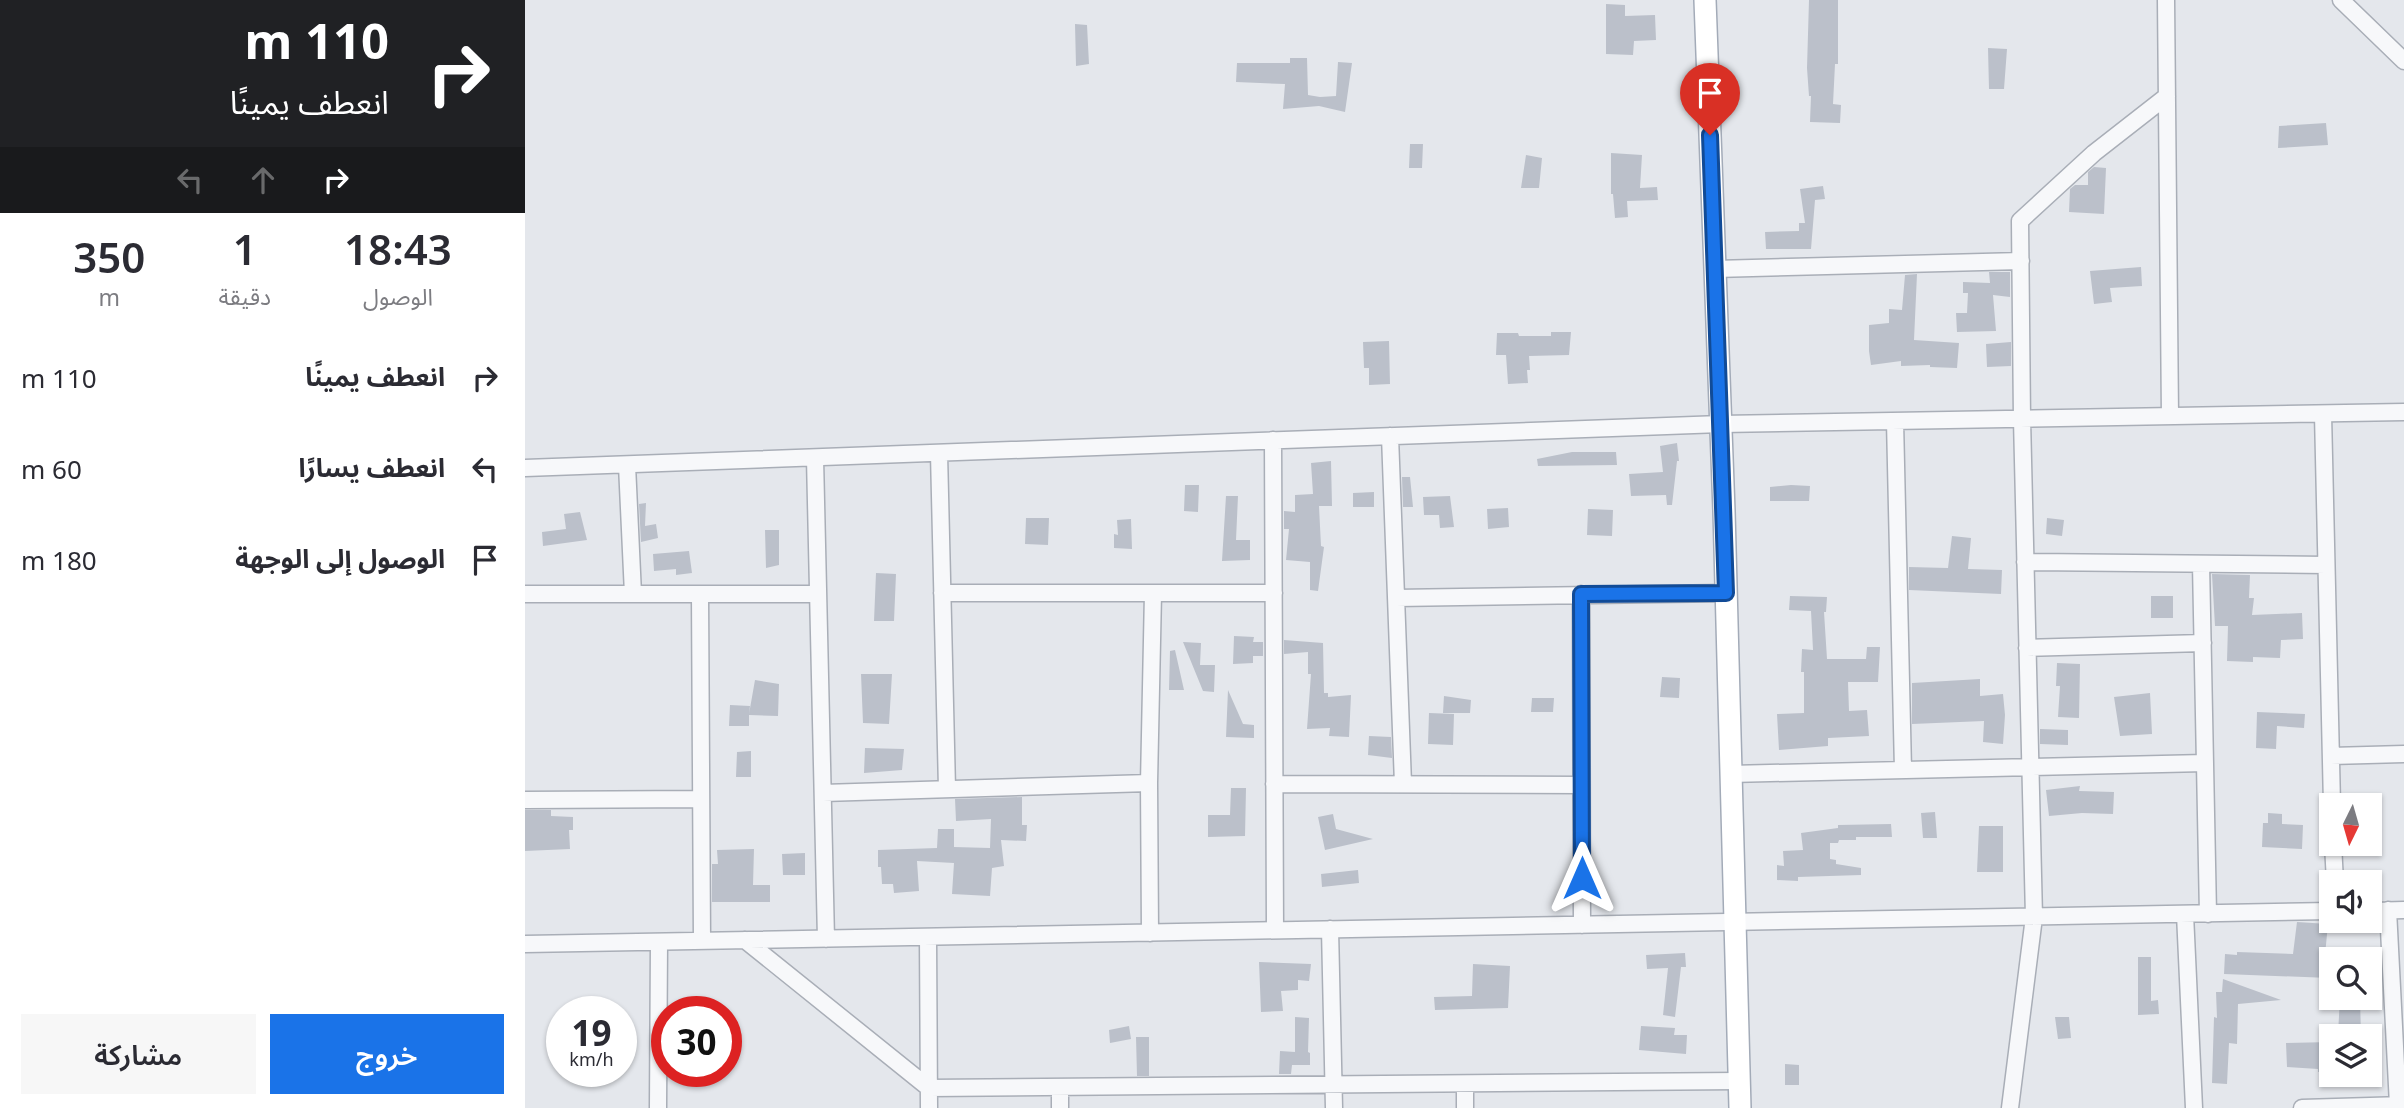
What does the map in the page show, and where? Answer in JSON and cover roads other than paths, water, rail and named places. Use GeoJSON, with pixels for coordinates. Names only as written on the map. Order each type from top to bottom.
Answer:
{"type":"FeatureCollection","features":[{"type":"Feature","properties":{"kind":"main road"},"geometry":{"type":"LineString","coordinates":[[1705,0],[1721,424],[1740,1108]]}},
{"type":"Feature","properties":{"kind":"street"},"geometry":{"type":"LineString","coordinates":[[2166,0],[2169,416]]}},
{"type":"Feature","properties":{"kind":"street"},"geometry":{"type":"LineString","coordinates":[[2341,0],[2404,61]]}},
{"type":"Feature","properties":{"kind":"street"},"geometry":{"type":"LineString","coordinates":[[2010,1108],[2033,917],[2020,221],[2094,153],[2167,96]]}},
{"type":"Feature","properties":{"kind":"street"},"geometry":{"type":"LineString","coordinates":[[1715,270],[2021,261]]}},
{"type":"Feature","properties":{"kind":"street"},"geometry":{"type":"LineString","coordinates":[[525,468],[1721,424],[2404,412]]}},
{"type":"Feature","properties":{"kind":"street"},"geometry":{"type":"LineString","coordinates":[[2323,414],[2332,793]]}},
{"type":"Feature","properties":{"kind":"street"},"geometry":{"type":"LineString","coordinates":[[1895,421],[1903,770]]}},
{"type":"Feature","properties":{"kind":"street"},"geometry":{"type":"LineString","coordinates":[[1390,436],[1402,785]]}},
{"type":"Feature","properties":{"kind":"street"},"geometry":{"type":"LineString","coordinates":[[1273,440],[1275,930]]}},
{"type":"Feature","properties":{"kind":"street"},"geometry":{"type":"LineString","coordinates":[[939,453],[947,789]]}},
{"type":"Feature","properties":{"kind":"street"},"geometry":{"type":"LineString","coordinates":[[815,458],[826,939]]}},
{"type":"Feature","properties":{"kind":"street"},"geometry":{"type":"LineString","coordinates":[[627,465],[633,594]]}},
{"type":"Feature","properties":{"kind":"street"},"geometry":{"type":"LineString","coordinates":[[2025,562],[2326,565]]}},
{"type":"Feature","properties":{"kind":"street"},"geometry":{"type":"LineString","coordinates":[[2201,564],[2207,914]]}},
{"type":"Feature","properties":{"kind":"street"},"geometry":{"type":"LineString","coordinates":[[942,593],[1274,593]]}},
{"type":"Feature","properties":{"kind":"street"},"geometry":{"type":"LineString","coordinates":[[1150,933],[1149,783],[1153,593]]}},
{"type":"Feature","properties":{"kind":"street"},"geometry":{"type":"LineString","coordinates":[[1396,598],[1726,593]]}},
{"type":"Feature","properties":{"kind":"street"},"geometry":{"type":"LineString","coordinates":[[525,594],[818,594]]}},
{"type":"Feature","properties":{"kind":"street"},"geometry":{"type":"LineString","coordinates":[[700,594],[702,941]]}},
{"type":"Feature","properties":{"kind":"street"},"geometry":{"type":"LineString","coordinates":[[1581,594],[1582,925]]}},
{"type":"Feature","properties":{"kind":"street"},"geometry":{"type":"LineString","coordinates":[[2027,649],[2203,643]]}},
{"type":"Feature","properties":{"kind":"street"},"geometry":{"type":"LineString","coordinates":[[2331,756],[2404,754]]}},
{"type":"Feature","properties":{"kind":"street"},"geometry":{"type":"LineString","coordinates":[[1730,774],[2205,763]]}},
{"type":"Feature","properties":{"kind":"street"},"geometry":{"type":"LineString","coordinates":[[823,793],[1149,783]]}},
{"type":"Feature","properties":{"kind":"street"},"geometry":{"type":"LineString","coordinates":[[1274,784],[1581,785]]}},
{"type":"Feature","properties":{"kind":"street"},"geometry":{"type":"LineString","coordinates":[[525,800],[701,799]]}},
{"type":"Feature","properties":{"kind":"street"},"geometry":{"type":"LineString","coordinates":[[2302,1108],[2401,1105],[2396,910]]}},
{"type":"Feature","properties":{"kind":"street"},"geometry":{"type":"LineString","coordinates":[[525,944],[2319,911]]}},
{"type":"Feature","properties":{"kind":"street"},"geometry":{"type":"LineString","coordinates":[[2185,914],[2194,1108]]}},
{"type":"Feature","properties":{"kind":"street"},"geometry":{"type":"LineString","coordinates":[[1329,929],[1335,1108]]}},
{"type":"Feature","properties":{"kind":"street"},"geometry":{"type":"LineString","coordinates":[[928,937],[929,1108]]}},
{"type":"Feature","properties":{"kind":"street"},"geometry":{"type":"LineString","coordinates":[[745,940],[929,1088],[1739,1082]]}},
{"type":"Feature","properties":{"kind":"street"},"geometry":{"type":"LineString","coordinates":[[658,1108],[659,942]]}},
{"type":"Feature","properties":{"kind":"street"},"geometry":{"type":"LineString","coordinates":[[1465,1084],[1465,1108]]}},
{"type":"Feature","properties":{"kind":"street"},"geometry":{"type":"LineString","coordinates":[[1060,1087],[1060,1108]]}}]}
